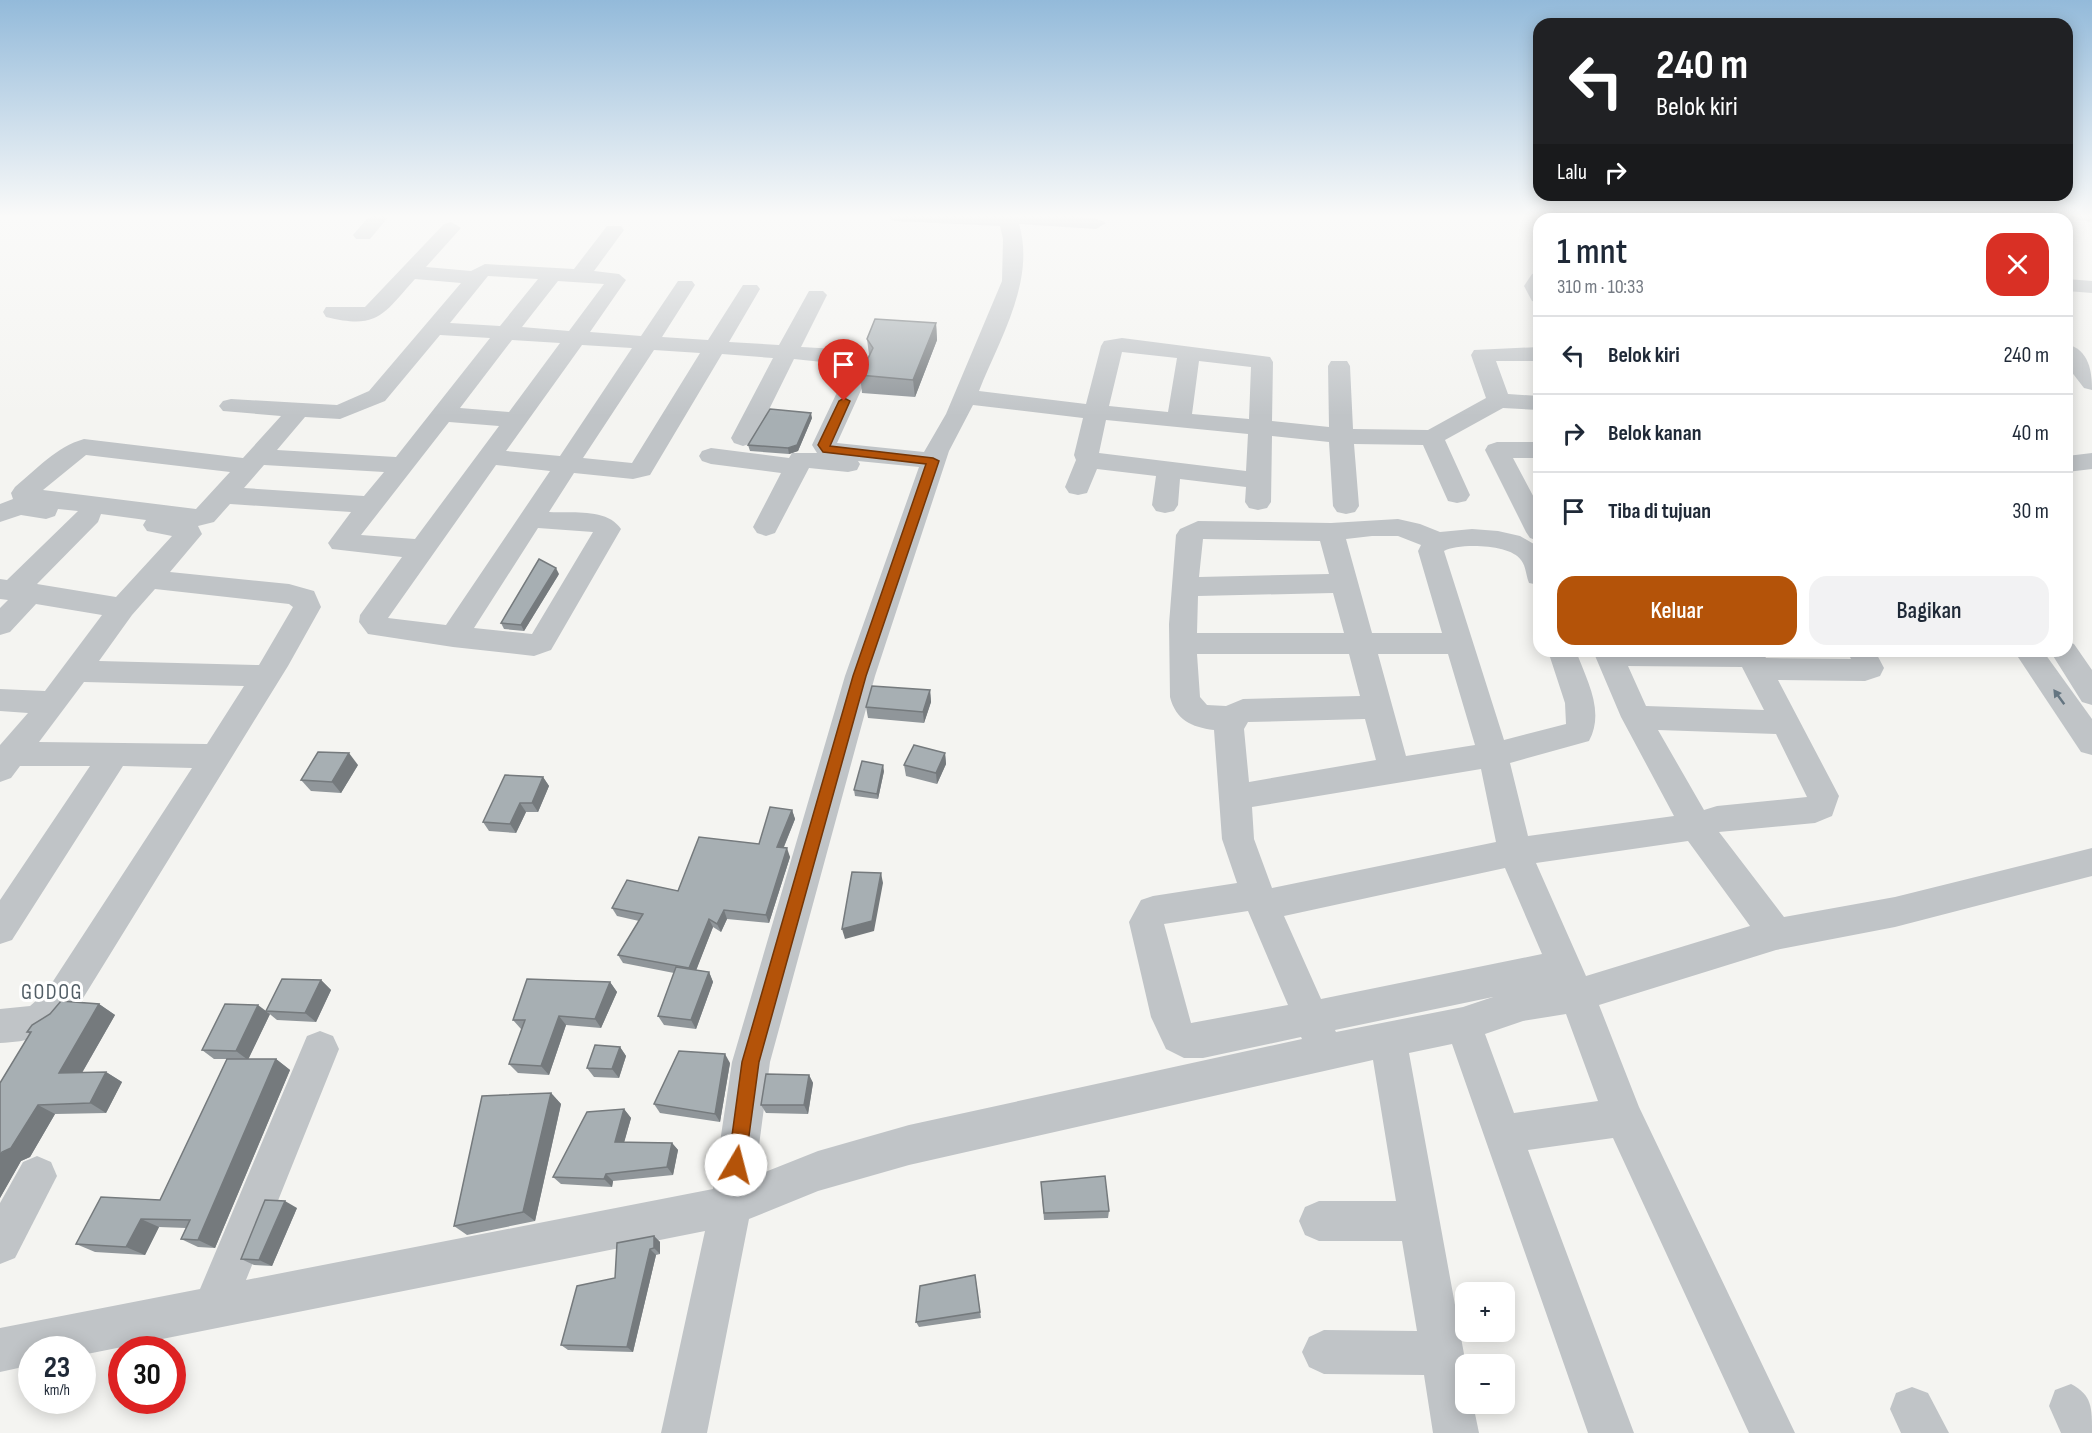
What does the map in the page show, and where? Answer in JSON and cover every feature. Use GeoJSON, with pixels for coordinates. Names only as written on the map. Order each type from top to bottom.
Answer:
{"type":"FeatureCollection","features":[{"type":"Feature","properties":{"kind":"street"},"geometry":{"type":"LineString","coordinates":[[334,312],[363,316],[373,312],[402,282]]}},
{"type":"Feature","properties":{"kind":"street"},"geometry":{"type":"LineString","coordinates":[[231,406],[340,412],[377,396],[474,282]]}},
{"type":"Feature","properties":{"kind":"street"},"geometry":{"type":"LineString","coordinates":[[423,549],[340,543],[547,282]]}},
{"type":"Feature","properties":{"kind":"street"},"geometry":{"type":"LineString","coordinates":[[531,519],[600,524],[608,529],[541,642],[534,645],[453,637],[378,627],[373,622],[374,615],[615,282]]}},
{"type":"Feature","properties":{"kind":"street"},"geometry":{"type":"LineString","coordinates":[[684,1433],[731,1206],[751,1062],[860,676],[933,461],[965,397],[1012,282]]}},
{"type":"Feature","properties":{"kind":"street"},"geometry":{"type":"LineString","coordinates":[[453,637],[684,285]]}},
{"type":"Feature","properties":{"kind":"street"},"geometry":{"type":"LineString","coordinates":[[2073,285],[2092,287]]}},
{"type":"Feature","properties":{"kind":"street"},"geometry":{"type":"LineString","coordinates":[[489,458],[633,471],[640,469],[750,289]]}},
{"type":"Feature","properties":{"kind":"street"},"geometry":{"type":"LineString","coordinates":[[743,438],[789,353],[816,295]]}},
{"type":"Feature","properties":{"kind":"street"},"geometry":{"type":"LineString","coordinates":[[435,328],[848,356],[861,362],[824,445],[827,450],[933,461]]}},
{"type":"Feature","properties":{"kind":"street"},"geometry":{"type":"LineString","coordinates":[[1078,487],[1088,460],[1086,455],[1099,409],[1112,346],[1122,345],[1262,362],[1257,491],[1169,470],[1088,460]]}},
{"type":"Feature","properties":{"kind":"street"},"geometry":{"type":"LineString","coordinates":[[1179,416],[1189,354]]}},
{"type":"Feature","properties":{"kind":"street"},"geometry":{"type":"LineString","coordinates":[[1499,401],[1482,355],[1533,354]]}},
{"type":"Feature","properties":{"kind":"street"},"geometry":{"type":"LineString","coordinates":[[2073,359],[2092,383]]}},
{"type":"Feature","properties":{"kind":"street"},"geometry":{"type":"LineString","coordinates":[[1339,366],[1341,432],[1339,519],[1345,583],[1394,770]]}},
{"type":"Feature","properties":{"kind":"street"},"geometry":{"type":"LineString","coordinates":[[965,397],[1395,437],[1432,437],[1499,401],[1533,403]]}},
{"type":"Feature","properties":{"kind":"street"},"geometry":{"type":"LineString","coordinates":[[298,411],[254,462],[205,516],[196,518],[24,496],[24,493],[73,451],[84,447],[254,462],[402,465]]}},
{"type":"Feature","properties":{"kind":"street"},"geometry":{"type":"LineString","coordinates":[[443,414],[516,420]]}},
{"type":"Feature","properties":{"kind":"street"},"geometry":{"type":"LineString","coordinates":[[1432,437],[1457,495]]}},
{"type":"Feature","properties":{"kind":"street"},"geometry":{"type":"LineString","coordinates":[[1533,450],[1497,450],[1533,520]]}},
{"type":"Feature","properties":{"kind":"street"},"geometry":{"type":"LineString","coordinates":[[711,456],[796,468]]}},
{"type":"Feature","properties":{"kind":"street"},"geometry":{"type":"LineString","coordinates":[[766,527],[801,459],[933,461]]}},
{"type":"Feature","properties":{"kind":"street"},"geometry":{"type":"LineString","coordinates":[[2073,463],[2092,461]]}},
{"type":"Feature","properties":{"kind":"street"},"geometry":{"type":"LineString","coordinates":[[1166,505],[1169,470]]}},
{"type":"Feature","properties":{"kind":"street"},"geometry":{"type":"LineString","coordinates":[[223,495],[371,505]]}},
{"type":"Feature","properties":{"kind":"street"},"geometry":{"type":"LineString","coordinates":[[0,513],[19,506],[187,529],[189,534],[122,608],[54,703],[5,761]]}},
{"type":"Feature","properties":{"kind":"street"},"geometry":{"type":"LineString","coordinates":[[0,625],[15,590],[89,516]]}},
{"type":"Feature","properties":{"kind":"street"},"geometry":{"type":"LineString","coordinates":[[1232,718],[1198,714],[1190,710],[1185,702],[1184,643],[1188,537],[1194,531],[1339,519],[1414,529],[1436,542],[1473,538],[1515,543],[1533,556]]}},
{"type":"Feature","properties":{"kind":"street"},"geometry":{"type":"LineString","coordinates":[[1436,542],[1431,551],[1493,755],[1515,852],[1571,981],[1623,1117],[1772,1433]]}},
{"type":"Feature","properties":{"kind":"street"},"geometry":{"type":"LineString","coordinates":[[0,1026],[39,1022],[59,1004],[307,607],[304,598],[289,594],[150,579]]}},
{"type":"Feature","properties":{"kind":"street"},"geometry":{"type":"LineString","coordinates":[[1186,587],[1345,583]]}},
{"type":"Feature","properties":{"kind":"street"},"geometry":{"type":"LineString","coordinates":[[15,590],[122,608]]}},
{"type":"Feature","properties":{"kind":"street"},"geometry":{"type":"LineString","coordinates":[[1184,643],[1459,644]]}},
{"type":"Feature","properties":{"kind":"street"},"geometry":{"type":"LineString","coordinates":[[1235,796],[1493,755],[1578,733],[1581,727],[1581,710],[1564,657]]}},
{"type":"Feature","properties":{"kind":"street"},"geometry":{"type":"LineString","coordinates":[[1610,657],[1636,717],[1696,826],[1776,934]]}},
{"type":"Feature","properties":{"kind":"street"},"geometry":{"type":"LineString","coordinates":[[1704,657],[1752,659],[1865,670],[1869,668],[1864,657]]}},
{"type":"Feature","properties":{"kind":"street"},"geometry":{"type":"LineString","coordinates":[[2032,657],[2092,743]]}},
{"type":"Feature","properties":{"kind":"street"},"geometry":{"type":"LineString","coordinates":[[2068,657],[2092,694]]}},
{"type":"Feature","properties":{"kind":"street"},"geometry":{"type":"LineString","coordinates":[[1571,981],[1523,1004],[1463,1024],[1388,1039],[1319,1035],[1184,1040],[1175,1030],[1146,922],[1153,911],[1261,900],[1515,852],[1696,826],[1718,819],[1815,810],[1821,807],[1822,796],[1752,659]]}},
{"type":"Feature","properties":{"kind":"street"},"geometry":{"type":"LineString","coordinates":[[77,671],[266,676]]}},
{"type":"Feature","properties":{"kind":"street"},"geometry":{"type":"LineString","coordinates":[[0,700],[54,703]]}},
{"type":"Feature","properties":{"kind":"street"},"geometry":{"type":"LineString","coordinates":[[1319,1035],[1261,900],[1238,839],[1229,729],[1232,718],[1242,711],[1377,706]]}},
{"type":"Feature","properties":{"kind":"street"},"geometry":{"type":"LineString","coordinates":[[1636,717],[1785,723]]}},
{"type":"Feature","properties":{"kind":"street"},"geometry":{"type":"LineString","coordinates":[[5,761],[115,754],[216,756]]}},
{"type":"Feature","properties":{"kind":"street"},"geometry":{"type":"LineString","coordinates":[[0,929],[115,754]]}},
{"type":"Feature","properties":{"kind":"street"},"geometry":{"type":"LineString","coordinates":[[0,1350],[731,1206],[818,1171],[1319,1035],[1776,934],[1895,912],[2092,862]]}},
{"type":"Feature","properties":{"kind":"street"},"geometry":{"type":"LineString","coordinates":[[1463,1024],[1611,1433]]}},
{"type":"Feature","properties":{"kind":"street"},"geometry":{"type":"LineString","coordinates":[[1388,1039],[1455,1433]]}},
{"type":"Feature","properties":{"kind":"street"},"geometry":{"type":"LineString","coordinates":[[213,1309],[320,1049]]}},
{"type":"Feature","properties":{"kind":"street"},"geometry":{"type":"LineString","coordinates":[[1502,1134],[1623,1117]]}},
{"type":"Feature","properties":{"kind":"street"},"geometry":{"type":"LineString","coordinates":[[0,1243],[38,1176]]}},
{"type":"Feature","properties":{"kind":"street"},"geometry":{"type":"LineString","coordinates":[[1319,1221],[1419,1221]]}},
{"type":"Feature","properties":{"kind":"street"},"geometry":{"type":"LineString","coordinates":[[1324,1352],[1442,1353]]}},
{"type":"Feature","properties":{"kind":"building"},"geometry":{"type":"Polygon","coordinates":[[[875,319],[936,323],[913,380],[860,375],[873,348],[867,339],[875,319]]]}},
{"type":"Feature","properties":{"kind":"building"},"geometry":{"type":"Polygon","coordinates":[[[770,409],[811,413],[797,445],[788,448],[748,445],[770,409]]]}},
{"type":"Feature","properties":{"kind":"building"},"geometry":{"type":"Polygon","coordinates":[[[539,559],[556,568],[521,625],[501,623],[539,559]]]}},
{"type":"Feature","properties":{"kind":"building"},"geometry":{"type":"Polygon","coordinates":[[[872,686],[930,690],[923,712],[866,707],[872,686]]]}},
{"type":"Feature","properties":{"kind":"building"},"geometry":{"type":"Polygon","coordinates":[[[914,745],[945,753],[936,773],[904,765],[914,745]]]}},
{"type":"Feature","properties":{"kind":"building"},"geometry":{"type":"Polygon","coordinates":[[[318,752],[349,753],[332,782],[301,780],[318,752]]]}},
{"type":"Feature","properties":{"kind":"building"},"geometry":{"type":"Polygon","coordinates":[[[862,761],[883,765],[877,794],[854,790],[862,761]]]}},
{"type":"Feature","properties":{"kind":"building"},"geometry":{"type":"Polygon","coordinates":[[[505,775],[543,777],[532,803],[520,803],[510,824],[483,822],[505,775]]]}},
{"type":"Feature","properties":{"kind":"building"},"geometry":{"type":"Polygon","coordinates":[[[770,807],[792,810],[777,847],[787,848],[766,915],[724,910],[717,924],[709,919],[689,968],[618,955],[643,914],[612,908],[627,880],[678,891],[699,837],[759,844],[770,807]]]}},
{"type":"Feature","properties":{"kind":"building"},"geometry":{"type":"Polygon","coordinates":[[[852,872],[881,873],[872,921],[842,929],[852,872]]]}},
{"type":"Feature","properties":{"kind":"building"},"geometry":{"type":"Polygon","coordinates":[[[676,967],[709,972],[691,1020],[658,1016],[676,967]]]}},
{"type":"Feature","properties":{"kind":"building"},"geometry":{"type":"Polygon","coordinates":[[[282,979],[321,980],[305,1013],[266,1011],[282,979]]]}},
{"type":"Feature","properties":{"kind":"building"},"geometry":{"type":"Polygon","coordinates":[[[527,979],[610,982],[595,1019],[559,1016],[541,1066],[509,1064],[525,1020],[513,1020],[527,979]]]}},
{"type":"Feature","properties":{"kind":"building"},"geometry":{"type":"Polygon","coordinates":[[[61,1001],[99,1004],[59,1073],[106,1072],[90,1103],[38,1105],[11,1148],[2,1152],[0,1156],[0,1083],[31,1032],[27,1032],[32,1025],[50,1014],[61,1001]]]}},
{"type":"Feature","properties":{"kind":"building"},"geometry":{"type":"Polygon","coordinates":[[[225,1004],[258,1005],[236,1051],[202,1050],[225,1004]]]}},
{"type":"Feature","properties":{"kind":"building"},"geometry":{"type":"Polygon","coordinates":[[[595,1045],[620,1047],[612,1069],[587,1068],[595,1045]]]}},
{"type":"Feature","properties":{"kind":"building"},"geometry":{"type":"Polygon","coordinates":[[[679,1051],[725,1054],[715,1114],[654,1104],[679,1051]]]}},
{"type":"Feature","properties":{"kind":"building"},"geometry":{"type":"Polygon","coordinates":[[[227,1059],[276,1059],[198,1240],[181,1239],[190,1220],[141,1219],[126,1247],[76,1244],[101,1197],[160,1200],[227,1059]]]}},
{"type":"Feature","properties":{"kind":"building"},"geometry":{"type":"Polygon","coordinates":[[[766,1074],[809,1075],[804,1105],[761,1105],[766,1074]]]}},
{"type":"Feature","properties":{"kind":"building"},"geometry":{"type":"Polygon","coordinates":[[[551,1093],[523,1212],[454,1226],[482,1096],[551,1093]]]}},
{"type":"Feature","properties":{"kind":"building"},"geometry":{"type":"Polygon","coordinates":[[[624,1109],[615,1142],[672,1143],[667,1167],[606,1174],[604,1179],[553,1177],[587,1112],[624,1109]]]}},
{"type":"Feature","properties":{"kind":"building"},"geometry":{"type":"Polygon","coordinates":[[[1105,1176],[1109,1211],[1044,1213],[1041,1182],[1105,1176]]]}},
{"type":"Feature","properties":{"kind":"building"},"geometry":{"type":"Polygon","coordinates":[[[265,1200],[285,1201],[259,1260],[241,1259],[265,1200]]]}},
{"type":"Feature","properties":{"kind":"building"},"geometry":{"type":"Polygon","coordinates":[[[654,1236],[654,1248],[650,1249],[627,1347],[561,1345],[577,1286],[615,1278],[617,1243],[654,1236]]]}},
{"type":"Feature","properties":{"kind":"building"},"geometry":{"type":"Polygon","coordinates":[[[975,1275],[980,1312],[916,1322],[920,1286],[975,1275]]]}},
{"type":"Feature","properties":{"kind":"district","name":"GODOG"},"geometry":{"type":"Point","coordinates":[52,991]}},
{"type":"Feature","properties":{"kind":"route"},"geometry":{"type":"LineString","coordinates":[[736,1165],[751,1062],[860,676],[933,461],[827,450],[824,445],[844,401]]}}]}
